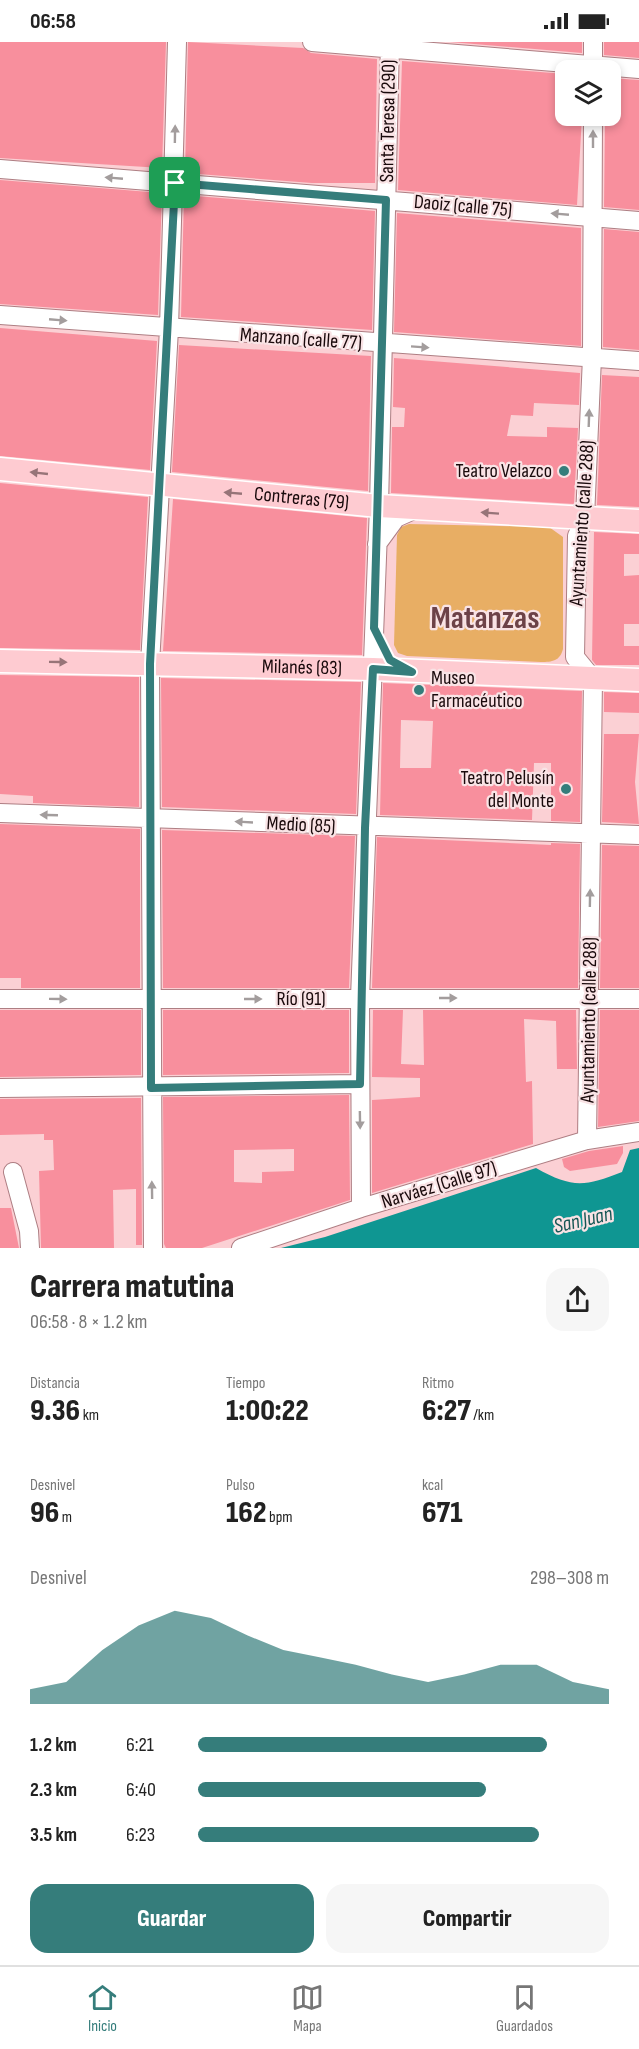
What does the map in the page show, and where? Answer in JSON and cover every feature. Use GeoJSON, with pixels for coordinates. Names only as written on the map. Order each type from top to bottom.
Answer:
{"type":"FeatureCollection","features":[{"type":"Feature","properties":{"kind":"main road","name":"Contreras (79)"},"geometry":{"type":"LineString","coordinates":[[0,469],[378,506],[639,521]]}},
{"type":"Feature","properties":{"kind":"main road","name":"Milanés (83)"},"geometry":{"type":"LineString","coordinates":[[0,661],[373,669],[639,680]]}},
{"type":"Feature","properties":{"kind":"street"},"geometry":{"type":"LineString","coordinates":[[153,1248],[150,664],[169,329],[175,183],[177,42]]}},
{"type":"Feature","properties":{"kind":"street"},"geometry":{"type":"LineString","coordinates":[[312,42],[390,46],[555,64]]}},
{"type":"Feature","properties":{"kind":"street"},"geometry":{"type":"LineString","coordinates":[[593,42],[593,60]]}},
{"type":"Feature","properties":{"kind":"street","name":"Santa Teresa (290)"},"geometry":{"type":"LineString","coordinates":[[361,1208],[360,998],[377,544],[390,46]]}},
{"type":"Feature","properties":{"kind":"street"},"geometry":{"type":"LineString","coordinates":[[621,69],[639,69]]}},
{"type":"Feature","properties":{"kind":"street","name":"Ayuntamiento (calle 288)"},"geometry":{"type":"LineString","coordinates":[[575,657],[577,536],[585,518],[592,357],[593,126]]}},
{"type":"Feature","properties":{"kind":"street","name":"Daoiz (calle 75)"},"geometry":{"type":"LineString","coordinates":[[0,169],[639,221]]}},
{"type":"Feature","properties":{"kind":"street","name":"Manzano (calle 77)"},"geometry":{"type":"LineString","coordinates":[[0,315],[169,329],[639,361]]}},
{"type":"Feature","properties":{"kind":"street"},"geometry":{"type":"LineString","coordinates":[[377,544],[396,518],[416,509]]}},
{"type":"Feature","properties":{"kind":"street"},"geometry":{"type":"LineString","coordinates":[[549,517],[564,530],[577,550]]}},
{"type":"Feature","properties":{"kind":"street"},"geometry":{"type":"LineString","coordinates":[[374,628],[390,660],[412,672]]}},
{"type":"Feature","properties":{"kind":"street"},"geometry":{"type":"LineString","coordinates":[[549,676],[563,671],[575,657],[593,679]]}},
{"type":"Feature","properties":{"kind":"street","name":"Ayuntamiento (calle 288)"},"geometry":{"type":"LineString","coordinates":[[588,1140],[593,679]]}},
{"type":"Feature","properties":{"kind":"street","name":"Medio (85)"},"geometry":{"type":"LineString","coordinates":[[0,813],[365,828],[639,835]]}},
{"type":"Feature","properties":{"kind":"street","name":"Río (91)"},"geometry":{"type":"LineString","coordinates":[[0,999],[639,999]]}},
{"type":"Feature","properties":{"kind":"street"},"geometry":{"type":"LineString","coordinates":[[0,1088],[360,1084]]}},
{"type":"Feature","properties":{"kind":"street","name":"Narváez (Calle 97)"},"geometry":{"type":"LineString","coordinates":[[241,1248],[361,1208],[588,1140],[639,1132]]}},
{"type":"Feature","properties":{"kind":"street"},"geometry":{"type":"LineString","coordinates":[[13,1172],[29,1231],[30,1248]]}},
{"type":"Feature","properties":{"kind":"shaded area"},"geometry":{"type":"Polygon","coordinates":[[[409,524],[549,527],[563,537],[563,649],[560,656],[552,661],[541,662],[407,656],[398,653],[394,645],[397,535],[401,527],[409,524]]]}},
{"type":"Feature","properties":{"kind":"water","name":"San Juan"},"geometry":{"type":"Polygon","coordinates":[[[639,1148],[639,1248],[281,1248],[325,1237],[536,1168],[569,1182],[598,1181],[622,1172],[630,1150],[639,1148]]]}},
{"type":"Feature","properties":{"kind":"building"},"geometry":{"type":"Polygon","coordinates":[[[0,42],[166,42],[162,168],[0,158],[0,42]]]}},
{"type":"Feature","properties":{"kind":"building"},"geometry":{"type":"Polygon","coordinates":[[[188,42],[303,48],[311,53],[377,59],[375,183],[312,183],[185,173],[188,42]]]}},
{"type":"Feature","properties":{"kind":"building"},"geometry":{"type":"Polygon","coordinates":[[[450,42],[582,42],[582,53],[450,42]]]}},
{"type":"Feature","properties":{"kind":"building"},"geometry":{"type":"Polygon","coordinates":[[[604,42],[639,42],[639,58],[604,55],[604,42]]]}},
{"type":"Feature","properties":{"kind":"building"},"geometry":{"type":"Polygon","coordinates":[[[402,61],[555,73],[555,126],[581,126],[577,205],[398,190],[402,61]]]}},
{"type":"Feature","properties":{"kind":"building"},"geometry":{"type":"Polygon","coordinates":[[[621,79],[639,80],[639,210],[604,207],[605,126],[621,126],[621,79]]]}},
{"type":"Feature","properties":{"kind":"building"},"geometry":{"type":"Polygon","coordinates":[[[0,180],[162,193],[158,315],[0,304],[0,180]]]}},
{"type":"Feature","properties":{"kind":"building"},"geometry":{"type":"Polygon","coordinates":[[[184,195],[375,211],[372,330],[181,317],[184,195]]]}},
{"type":"Feature","properties":{"kind":"building"},"geometry":{"type":"Polygon","coordinates":[[[397,213],[581,228],[581,346],[394,332],[397,213]]]}},
{"type":"Feature","properties":{"kind":"building"},"geometry":{"type":"Polygon","coordinates":[[[604,229],[639,232],[639,350],[603,347],[604,229]]]}},
{"type":"Feature","properties":{"kind":"building"},"geometry":{"type":"Polygon","coordinates":[[[0,328],[157,341],[150,470],[0,456],[0,328]]]}},
{"type":"Feature","properties":{"kind":"building"},"geometry":{"type":"Polygon","coordinates":[[[179,345],[371,356],[368,491],[172,472],[179,345]]]}},
{"type":"Feature","properties":{"kind":"building"},"geometry":{"type":"Polygon","coordinates":[[[394,358],[580,373],[579,405],[534,403],[533,416],[511,415],[507,436],[547,437],[547,427],[578,428],[574,504],[391,493],[392,427],[404,427],[405,408],[393,407],[394,358]]]}},
{"type":"Feature","properties":{"kind":"building"},"geometry":{"type":"Polygon","coordinates":[[[602,375],[639,377],[639,507],[597,505],[602,375]]]}},
{"type":"Feature","properties":{"kind":"building"},"geometry":{"type":"Polygon","coordinates":[[[0,483],[148,497],[140,650],[0,648],[0,483]]]}},
{"type":"Feature","properties":{"kind":"building"},"geometry":{"type":"Polygon","coordinates":[[[173,499],[367,518],[362,655],[163,651],[173,499]]]}},
{"type":"Feature","properties":{"kind":"building"},"geometry":{"type":"Polygon","coordinates":[[[594,532],[639,534],[639,554],[624,554],[624,576],[639,575],[639,624],[624,624],[624,646],[639,646],[639,665],[596,665],[592,660],[594,532]]]}},
{"type":"Feature","properties":{"kind":"building"},"geometry":{"type":"Polygon","coordinates":[[[0,675],[139,677],[139,807],[33,803],[33,796],[0,794],[0,675]]]}},
{"type":"Feature","properties":{"kind":"building"},"geometry":{"type":"Polygon","coordinates":[[[161,678],[361,682],[356,814],[162,807],[161,678]]]}},
{"type":"Feature","properties":{"kind":"building"},"geometry":{"type":"Polygon","coordinates":[[[383,683],[582,691],[580,822],[551,821],[551,763],[534,763],[532,820],[380,815],[383,683]],[[401,720],[400,768],[431,768],[433,721],[401,720]]]}},
{"type":"Feature","properties":{"kind":"building"},"geometry":{"type":"Polygon","coordinates":[[[604,692],[639,693],[639,713],[604,712],[604,692]]]}},
{"type":"Feature","properties":{"kind":"building"},"geometry":{"type":"Polygon","coordinates":[[[604,734],[639,734],[635,782],[639,824],[602,822],[604,734]]]}},
{"type":"Feature","properties":{"kind":"building"},"geometry":{"type":"Polygon","coordinates":[[[0,824],[140,829],[140,988],[21,988],[21,978],[0,978],[0,824]]]}},
{"type":"Feature","properties":{"kind":"building"},"geometry":{"type":"Polygon","coordinates":[[[162,830],[355,836],[349,988],[163,988],[162,830]]]}},
{"type":"Feature","properties":{"kind":"building"},"geometry":{"type":"Polygon","coordinates":[[[377,837],[551,845],[551,843],[580,844],[578,988],[372,988],[377,837]]]}},
{"type":"Feature","properties":{"kind":"building"},"geometry":{"type":"Polygon","coordinates":[[[602,845],[639,846],[639,988],[600,988],[602,845]]]}},
{"type":"Feature","properties":{"kind":"building"},"geometry":{"type":"Polygon","coordinates":[[[0,1010],[141,1010],[141,1075],[0,1077],[0,1010]]]}},
{"type":"Feature","properties":{"kind":"building"},"geometry":{"type":"Polygon","coordinates":[[[163,1010],[349,1010],[349,1073],[163,1075],[163,1010]]]}},
{"type":"Feature","properties":{"kind":"building"},"geometry":{"type":"Polygon","coordinates":[[[373,1010],[403,1010],[401,1064],[424,1065],[423,1010],[576,1010],[577,1069],[557,1069],[556,1021],[524,1019],[526,1082],[532,1081],[533,1144],[372,1193],[372,1100],[420,1097],[420,1078],[372,1077],[373,1010]]]}},
{"type":"Feature","properties":{"kind":"building"},"geometry":{"type":"Polygon","coordinates":[[[600,1010],[639,1010],[639,1121],[598,1127],[600,1010]]]}},
{"type":"Feature","properties":{"kind":"building"},"geometry":{"type":"Polygon","coordinates":[[[349,1095],[350,1200],[202,1248],[166,1248],[164,1244],[163,1097],[349,1095]],[[294,1149],[234,1150],[234,1182],[262,1183],[262,1172],[294,1171],[294,1149]]]}},
{"type":"Feature","properties":{"kind":"building"},"geometry":{"type":"Polygon","coordinates":[[[141,1098],[142,1245],[136,1245],[136,1189],[113,1190],[114,1248],[41,1248],[39,1171],[54,1170],[53,1140],[44,1140],[44,1134],[0,1135],[0,1099],[141,1098]]]}},
{"type":"Feature","properties":{"kind":"building"},"geometry":{"type":"Polygon","coordinates":[[[623,1146],[623,1153],[617,1164],[570,1171],[564,1167],[562,1159],[589,1151],[623,1146]]]}},
{"type":"Feature","properties":{"kind":"building"},"geometry":{"type":"Polygon","coordinates":[[[0,1208],[11,1208],[19,1248],[0,1248],[0,1208]]]}},
{"type":"Feature","properties":{"kind":"place","name":"Teatro Velazco"},"geometry":{"type":"Point","coordinates":[564,471]}},
{"type":"Feature","properties":{"kind":"place","name":"Museo Farmacéutico"},"geometry":{"type":"Point","coordinates":[419,690]}},
{"type":"Feature","properties":{"kind":"place","name":"Teatro Pelusín del Monte"},"geometry":{"type":"Point","coordinates":[566,789]}},
{"type":"Feature","properties":{"kind":"district","name":"Matanzas"},"geometry":{"type":"Point","coordinates":[485,618]}},
{"type":"Feature","properties":{"kind":"route"},"geometry":{"type":"LineString","coordinates":[[175,183],[386,200],[374,628],[390,660],[402,669],[412,672],[373,669],[365,828],[360,1084],[151,1088],[150,664],[175,183]]}}]}
